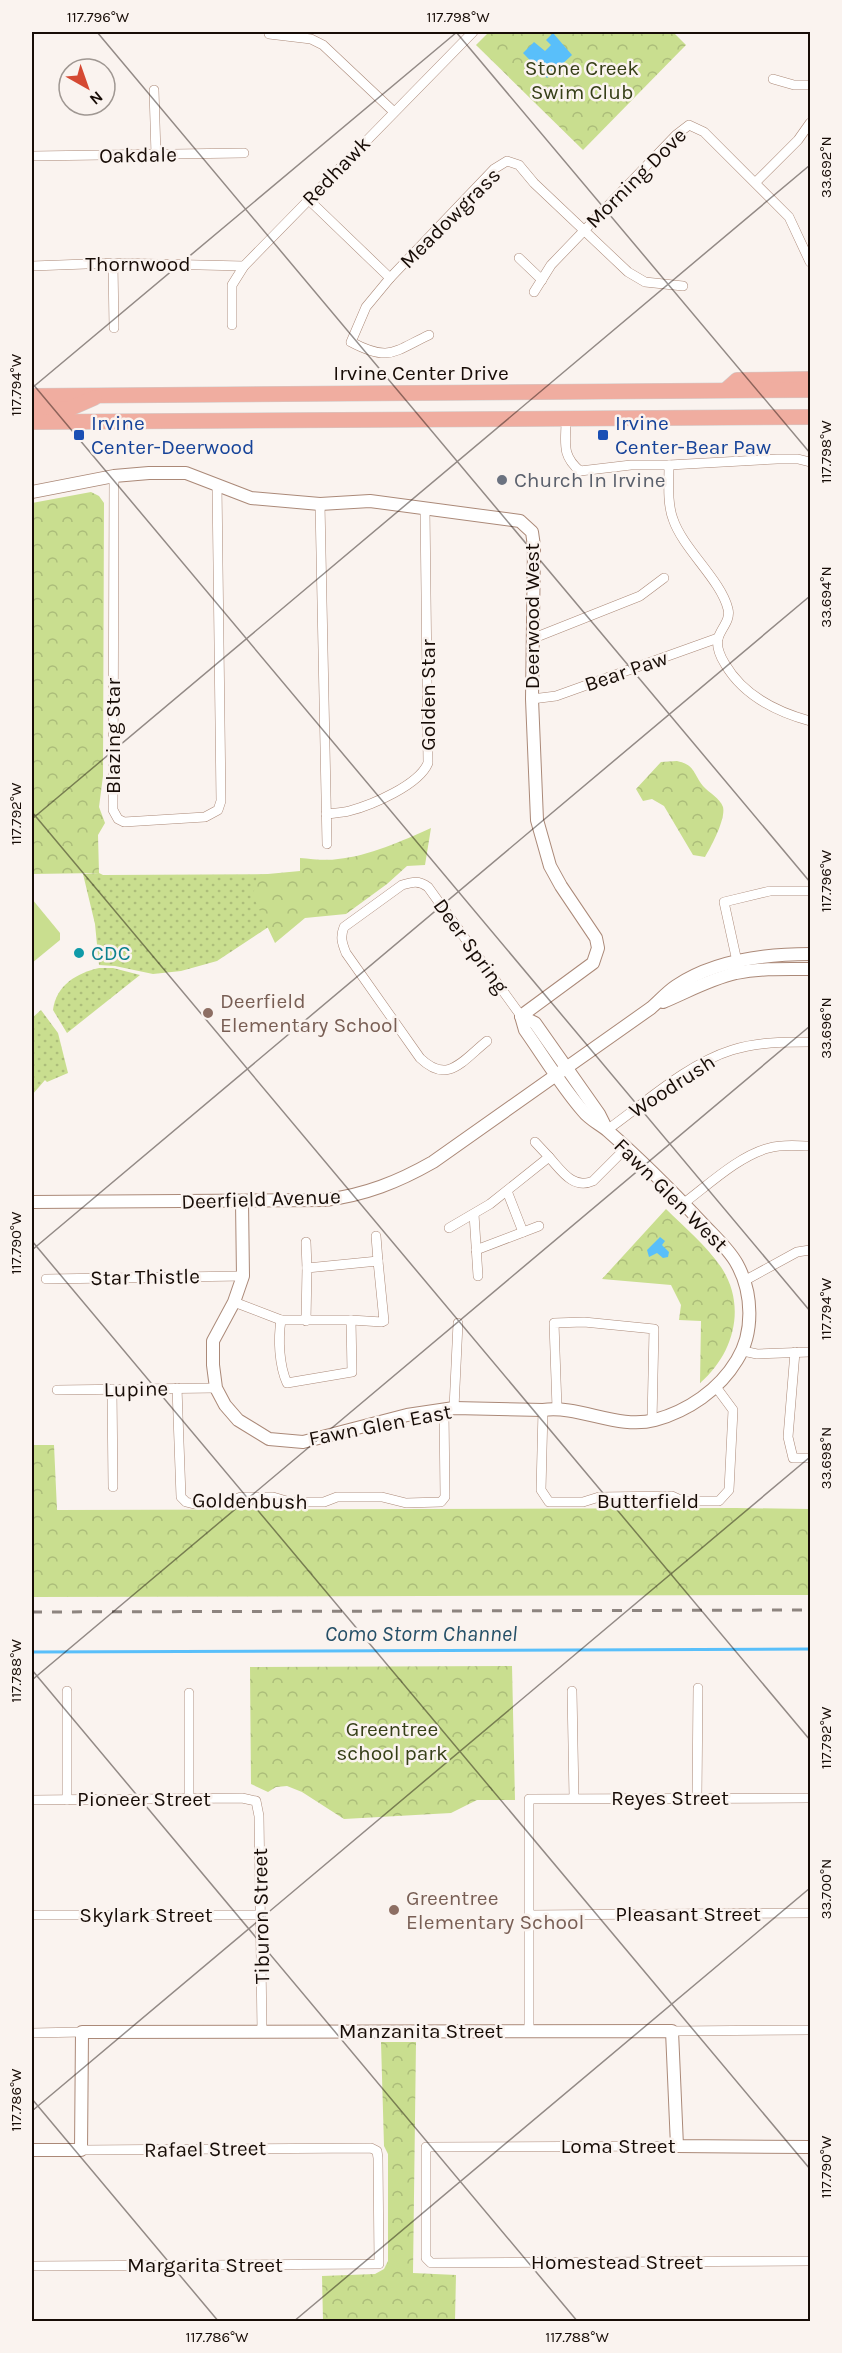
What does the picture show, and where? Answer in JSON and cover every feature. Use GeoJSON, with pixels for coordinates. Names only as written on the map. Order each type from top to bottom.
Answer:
{"type":"FeatureCollection","features":[{"type":"Feature","properties":{"kind":"main road"},"geometry":{"type":"LineString","coordinates":[[726,390],[738,380],[810,379]]}},
{"type":"Feature","properties":{"kind":"main road","name":"Irvine Center Drive"},"geometry":{"type":"LineString","coordinates":[[32,396],[565,394],[810,390]]}},
{"type":"Feature","properties":{"kind":"main road"},"geometry":{"type":"LineString","coordinates":[[32,410],[69,409],[99,395]]}},
{"type":"Feature","properties":{"kind":"main road"},"geometry":{"type":"LineString","coordinates":[[32,422],[810,417]]}},
{"type":"Feature","properties":{"kind":"street","name":"Redhawk"},"geometry":{"type":"LineString","coordinates":[[232,325],[232,285],[244,266],[473,32]]}},
{"type":"Feature","properties":{"kind":"street"},"geometry":{"type":"LineString","coordinates":[[269,34],[311,39],[323,45],[394,112]]}},
{"type":"Feature","properties":{"kind":"street"},"geometry":{"type":"LineString","coordinates":[[773,79],[794,85],[810,85]]}},
{"type":"Feature","properties":{"kind":"street"},"geometry":{"type":"LineString","coordinates":[[154,90],[156,155]]}},
{"type":"Feature","properties":{"kind":"street"},"geometry":{"type":"LineString","coordinates":[[756,182],[798,140],[810,123]]}},
{"type":"Feature","properties":{"kind":"street","name":"Morning Dove"},"geometry":{"type":"LineString","coordinates":[[534,292],[551,265],[676,135],[689,125],[704,132],[789,217],[810,262]]}},
{"type":"Feature","properties":{"kind":"street","name":"Oakdale"},"geometry":{"type":"LineString","coordinates":[[32,156],[244,153]]}},
{"type":"Feature","properties":{"kind":"street","name":"Meadowgrass"},"geometry":{"type":"LineString","coordinates":[[429,335],[386,354],[376,354],[351,342],[366,307],[390,278],[494,169],[507,161],[519,165],[534,183],[628,272],[645,282],[683,286]]}},
{"type":"Feature","properties":{"kind":"street"},"geometry":{"type":"LineString","coordinates":[[309,200],[390,278]]}},
{"type":"Feature","properties":{"kind":"street"},"geometry":{"type":"LineString","coordinates":[[519,258],[542,280]]}},
{"type":"Feature","properties":{"kind":"street"},"geometry":{"type":"LineString","coordinates":[[113,263],[114,328]]}},
{"type":"Feature","properties":{"kind":"street","name":"Thornwood"},"geometry":{"type":"LineString","coordinates":[[32,266],[113,263],[244,266]]}},
{"type":"Feature","properties":{"kind":"street"},"geometry":{"type":"LineString","coordinates":[[566,420],[566,450],[569,462],[580,471],[631,465],[777,459],[798,459],[810,462]]}},
{"type":"Feature","properties":{"kind":"street"},"geometry":{"type":"LineString","coordinates":[[669,465],[670,504],[673,520],[717,587],[729,610],[725,627],[718,638],[720,656],[744,690],[778,710],[810,721]]}},
{"type":"Feature","properties":{"kind":"street","name":"Deerwood West"},"geometry":{"type":"LineString","coordinates":[[32,492],[114,476],[186,473],[251,498],[320,504],[370,501],[520,521],[532,532],[534,546],[532,699],[537,820],[550,866],[597,938],[598,948],[593,963],[521,1016]]}},
{"type":"Feature","properties":{"kind":"street","name":"Blazing Star"},"geometry":{"type":"LineString","coordinates":[[114,476],[113,810],[118,819],[124,822],[205,817],[218,810],[221,801],[217,485]]}},
{"type":"Feature","properties":{"kind":"street"},"geometry":{"type":"LineString","coordinates":[[320,504],[327,844]]}},
{"type":"Feature","properties":{"kind":"street","name":"Golden Star"},"geometry":{"type":"LineString","coordinates":[[326,814],[347,812],[368,805],[415,780],[425,771],[428,763],[425,509]]}},
{"type":"Feature","properties":{"kind":"street"},"geometry":{"type":"LineString","coordinates":[[534,638],[639,596],[664,578]]}},
{"type":"Feature","properties":{"kind":"street","name":"Bear Paw"},"geometry":{"type":"LineString","coordinates":[[532,699],[556,696],[718,638]]}},
{"type":"Feature","properties":{"kind":"street","name":"Deer Spring"},"geometry":{"type":"LineString","coordinates":[[487,1041],[456,1066],[443,1072],[432,1070],[420,1058],[346,953],[341,934],[344,927],[402,885],[413,882],[423,883],[521,1016],[525,1030],[561,1070]]}},
{"type":"Feature","properties":{"kind":"street"},"geometry":{"type":"LineString","coordinates":[[738,967],[724,902],[770,891],[810,891]]}},
{"type":"Feature","properties":{"kind":"street","name":"Deerfield Avenue"},"geometry":{"type":"LineString","coordinates":[[32,1202],[325,1200],[358,1195],[381,1188],[433,1162],[651,1008],[738,967],[786,954],[810,954]]}},
{"type":"Feature","properties":{"kind":"street","name":"Deerfield Avenue"},"geometry":{"type":"LineString","coordinates":[[738,967],[758,970],[810,969]]}},
{"type":"Feature","properties":{"kind":"street","name":"Woodrush"},"geometry":{"type":"LineString","coordinates":[[607,1130],[692,1068],[711,1058],[732,1050],[760,1044],[810,1042]]}},
{"type":"Feature","properties":{"kind":"street","name":"Fawn Glen West"},"geometry":{"type":"LineString","coordinates":[[543,1410],[557,1408],[633,1422],[652,1421],[673,1414],[716,1387],[730,1372],[743,1351],[750,1317],[749,1299],[737,1263],[684,1203],[607,1130],[599,1114],[561,1070]]}},
{"type":"Feature","properties":{"kind":"street"},"geometry":{"type":"LineString","coordinates":[[535,1142],[569,1179],[581,1184],[593,1181],[626,1148]]}},
{"type":"Feature","properties":{"kind":"street"},"geometry":{"type":"LineString","coordinates":[[684,1203],[746,1158],[766,1148],[786,1144],[810,1146]]}},
{"type":"Feature","properties":{"kind":"street"},"geometry":{"type":"LineString","coordinates":[[449,1228],[507,1191],[549,1157]]}},
{"type":"Feature","properties":{"kind":"street"},"geometry":{"type":"LineString","coordinates":[[507,1191],[523,1232]]}},
{"type":"Feature","properties":{"kind":"street","name":"Fawn Glen East"},"geometry":{"type":"LineString","coordinates":[[242,1202],[243,1276],[234,1302],[213,1341],[216,1388],[225,1405],[238,1420],[269,1439],[303,1442],[407,1415],[449,1409],[543,1410]]}},
{"type":"Feature","properties":{"kind":"street"},"geometry":{"type":"LineString","coordinates":[[474,1214],[478,1276]]}},
{"type":"Feature","properties":{"kind":"street"},"geometry":{"type":"LineString","coordinates":[[476,1250],[539,1226]]}},
{"type":"Feature","properties":{"kind":"street"},"geometry":{"type":"LineString","coordinates":[[234,1302],[282,1320],[383,1322],[376,1236]]}},
{"type":"Feature","properties":{"kind":"street"},"geometry":{"type":"LineString","coordinates":[[306,1242],[306,1321]]}},
{"type":"Feature","properties":{"kind":"street"},"geometry":{"type":"LineString","coordinates":[[744,1281],[797,1252],[810,1250]]}},
{"type":"Feature","properties":{"kind":"street"},"geometry":{"type":"LineString","coordinates":[[307,1268],[378,1261]]}},
{"type":"Feature","properties":{"kind":"street","name":"Star Thistle"},"geometry":{"type":"LineString","coordinates":[[46,1279],[243,1276]]}},
{"type":"Feature","properties":{"kind":"street"},"geometry":{"type":"LineString","coordinates":[[282,1320],[279,1336],[287,1383],[351,1372],[351,1320]]}},
{"type":"Feature","properties":{"kind":"street"},"geometry":{"type":"LineString","coordinates":[[557,1408],[554,1323],[584,1322],[654,1329],[652,1421]]}},
{"type":"Feature","properties":{"kind":"street"},"geometry":{"type":"LineString","coordinates":[[449,1409],[458,1323]]}},
{"type":"Feature","properties":{"kind":"street"},"geometry":{"type":"LineString","coordinates":[[743,1351],[757,1354],[810,1352]]}},
{"type":"Feature","properties":{"kind":"street"},"geometry":{"type":"LineString","coordinates":[[795,1352],[788,1437],[793,1458],[810,1458]]}},
{"type":"Feature","properties":{"kind":"street","name":"Butterfield"},"geometry":{"type":"LineString","coordinates":[[543,1410],[540,1490],[549,1502],[583,1502],[599,1497],[672,1496],[683,1501],[719,1501],[729,1490],[733,1410],[716,1387]]}},
{"type":"Feature","properties":{"kind":"street","name":"Goldenbush"},"geometry":{"type":"LineString","coordinates":[[177,1388],[181,1497],[186,1502],[194,1504],[221,1504],[238,1497],[278,1497],[290,1502],[324,1502],[337,1497],[382,1497],[406,1503],[441,1502],[445,1497],[449,1409]]}},
{"type":"Feature","properties":{"kind":"street","name":"Lupine"},"geometry":{"type":"LineString","coordinates":[[57,1390],[216,1388]]}},
{"type":"Feature","properties":{"kind":"street"},"geometry":{"type":"LineString","coordinates":[[112,1389],[113,1486]]}},
{"type":"Feature","properties":{"kind":"street"},"geometry":{"type":"LineString","coordinates":[[697,1797],[698,1688]]}},
{"type":"Feature","properties":{"kind":"street"},"geometry":{"type":"LineString","coordinates":[[67,1691],[67,1800]]}},
{"type":"Feature","properties":{"kind":"street"},"geometry":{"type":"LineString","coordinates":[[572,1692],[574,1798]]}},
{"type":"Feature","properties":{"kind":"street"},"geometry":{"type":"LineString","coordinates":[[189,1693],[189,1799]]}},
{"type":"Feature","properties":{"kind":"street","name":"Pioneer Street"},"geometry":{"type":"LineString","coordinates":[[32,1800],[242,1798],[256,1801]]}},
{"type":"Feature","properties":{"kind":"street","name":"Reyes Street"},"geometry":{"type":"LineString","coordinates":[[529,1915],[529,1799],[810,1798]]}},
{"type":"Feature","properties":{"kind":"street","name":"Tiburon Street"},"geometry":{"type":"LineString","coordinates":[[256,1801],[259,1816],[262,2032]]}},
{"type":"Feature","properties":{"kind":"street","name":"Pleasant Street"},"geometry":{"type":"LineString","coordinates":[[529,1915],[810,1913]]}},
{"type":"Feature","properties":{"kind":"street","name":"Skylark Street"},"geometry":{"type":"LineString","coordinates":[[32,1915],[261,1915]]}},
{"type":"Feature","properties":{"kind":"street"},"geometry":{"type":"LineString","coordinates":[[529,1915],[529,2031]]}},
{"type":"Feature","properties":{"kind":"street","name":"Manzanita Street"},"geometry":{"type":"LineString","coordinates":[[32,2033],[810,2030]]}},
{"type":"Feature","properties":{"kind":"street"},"geometry":{"type":"LineString","coordinates":[[672,2031],[677,2146]]}},
{"type":"Feature","properties":{"kind":"street"},"geometry":{"type":"LineString","coordinates":[[81,2150],[82,2032]]}},
{"type":"Feature","properties":{"kind":"street","name":"Loma Street"},"geometry":{"type":"LineString","coordinates":[[426,2258],[426,2147],[810,2147]]}},
{"type":"Feature","properties":{"kind":"street","name":"Rafael Street"},"geometry":{"type":"LineString","coordinates":[[32,2150],[371,2148],[377,2151],[379,2264]]}},
{"type":"Feature","properties":{"kind":"street","name":"Homestead Street"},"geometry":{"type":"LineString","coordinates":[[426,2258],[431,2263],[810,2261]]}},
{"type":"Feature","properties":{"kind":"street","name":"Margarita Street"},"geometry":{"type":"LineString","coordinates":[[32,2266],[379,2264]]}},
{"type":"Feature","properties":{"kind":"green space","name":"Stone Creek Swim Club"},"geometry":{"type":"Polygon","coordinates":[[[489,32],[673,32],[686,45],[583,150],[476,45],[489,32]]]}},
{"type":"Feature","properties":{"kind":"green space"},"geometry":{"type":"Polygon","coordinates":[[[91,492],[99,496],[104,503],[103,776],[99,807],[105,823],[98,835],[99,873],[32,874],[32,503],[91,492]]]}},
{"type":"Feature","properties":{"kind":"green space"},"geometry":{"type":"Polygon","coordinates":[[[677,761],[693,770],[703,786],[717,798],[723,807],[720,825],[705,857],[693,855],[664,806],[652,799],[643,801],[636,789],[661,762],[677,761]]]}},
{"type":"Feature","properties":{"kind":"green space"},"geometry":{"type":"Polygon","coordinates":[[[431,828],[425,865],[407,866],[346,914],[305,918],[275,943],[253,896],[257,875],[300,871],[300,858],[329,860],[362,855],[431,828]]]}},
{"type":"Feature","properties":{"kind":"green space"},"geometry":{"type":"Polygon","coordinates":[[[83,874],[103,875],[296,874],[270,926],[217,961],[181,971],[153,974],[99,965],[95,924],[83,874]]]}},
{"type":"Feature","properties":{"kind":"green space"},"geometry":{"type":"Polygon","coordinates":[[[32,899],[60,933],[60,940],[32,963],[32,899]]]}},
{"type":"Feature","properties":{"kind":"green space"},"geometry":{"type":"Polygon","coordinates":[[[99,968],[113,968],[140,975],[67,1033],[53,1010],[58,994],[76,977],[99,968]]]}},
{"type":"Feature","properties":{"kind":"green space"},"geometry":{"type":"Polygon","coordinates":[[[41,1010],[58,1033],[68,1073],[47,1082],[45,1080],[32,1095],[32,1018],[41,1010]]]}},
{"type":"Feature","properties":{"kind":"green space"},"geometry":{"type":"Polygon","coordinates":[[[666,1209],[715,1259],[729,1282],[733,1298],[735,1313],[728,1344],[712,1371],[700,1383],[701,1321],[679,1320],[681,1305],[671,1285],[602,1279],[666,1209]]]}},
{"type":"Feature","properties":{"kind":"green space"},"geometry":{"type":"Polygon","coordinates":[[[32,1445],[54,1445],[57,1510],[810,1509],[810,1595],[32,1597],[32,1445]]]}},
{"type":"Feature","properties":{"kind":"green space","name":"Greentree school park"},"geometry":{"type":"Polygon","coordinates":[[[512,1666],[515,1800],[477,1800],[451,1813],[344,1819],[302,1792],[287,1786],[276,1787],[268,1792],[251,1784],[250,1667],[512,1666]]]}},
{"type":"Feature","properties":{"kind":"green space"},"geometry":{"type":"Polygon","coordinates":[[[381,2042],[416,2042],[413,2273],[456,2275],[455,2321],[323,2321],[322,2276],[375,2274],[384,2269],[388,2261],[388,2154],[384,2146],[381,2042]]]}},
{"type":"Feature","properties":{"kind":"water"},"geometry":{"type":"Polygon","coordinates":[[[553,33],[572,55],[547,78],[523,53],[534,42],[545,51],[551,45],[546,40],[553,33]]]}},
{"type":"Feature","properties":{"kind":"water"},"geometry":{"type":"Polygon","coordinates":[[[660,1237],[665,1241],[662,1245],[669,1252],[668,1257],[663,1258],[657,1253],[649,1257],[647,1250],[660,1237]]]}},
{"type":"Feature","properties":{"kind":"waterway","name":"Como Storm Channel"},"geometry":{"type":"LineString","coordinates":[[32,1652],[810,1649]]}},
{"type":"Feature","properties":{"kind":"railway"},"geometry":{"type":"LineString","coordinates":[[32,1612],[810,1610]]}},
{"type":"Feature","properties":{"kind":"place","name":"Irvine Center-Deerwood"},"geometry":{"type":"Point","coordinates":[79,435]}},
{"type":"Feature","properties":{"kind":"place","name":"Irvine Center-Bear Paw"},"geometry":{"type":"Point","coordinates":[603,435]}},
{"type":"Feature","properties":{"kind":"place","name":"Church In Irvine"},"geometry":{"type":"Point","coordinates":[502,480]}},
{"type":"Feature","properties":{"kind":"place","name":"CDC"},"geometry":{"type":"Point","coordinates":[79,953]}},
{"type":"Feature","properties":{"kind":"place","name":"Deerfield Elementary School"},"geometry":{"type":"Point","coordinates":[208,1013]}},
{"type":"Feature","properties":{"kind":"place","name":"Greentree Elementary School"},"geometry":{"type":"Point","coordinates":[394,1910]}}]}
